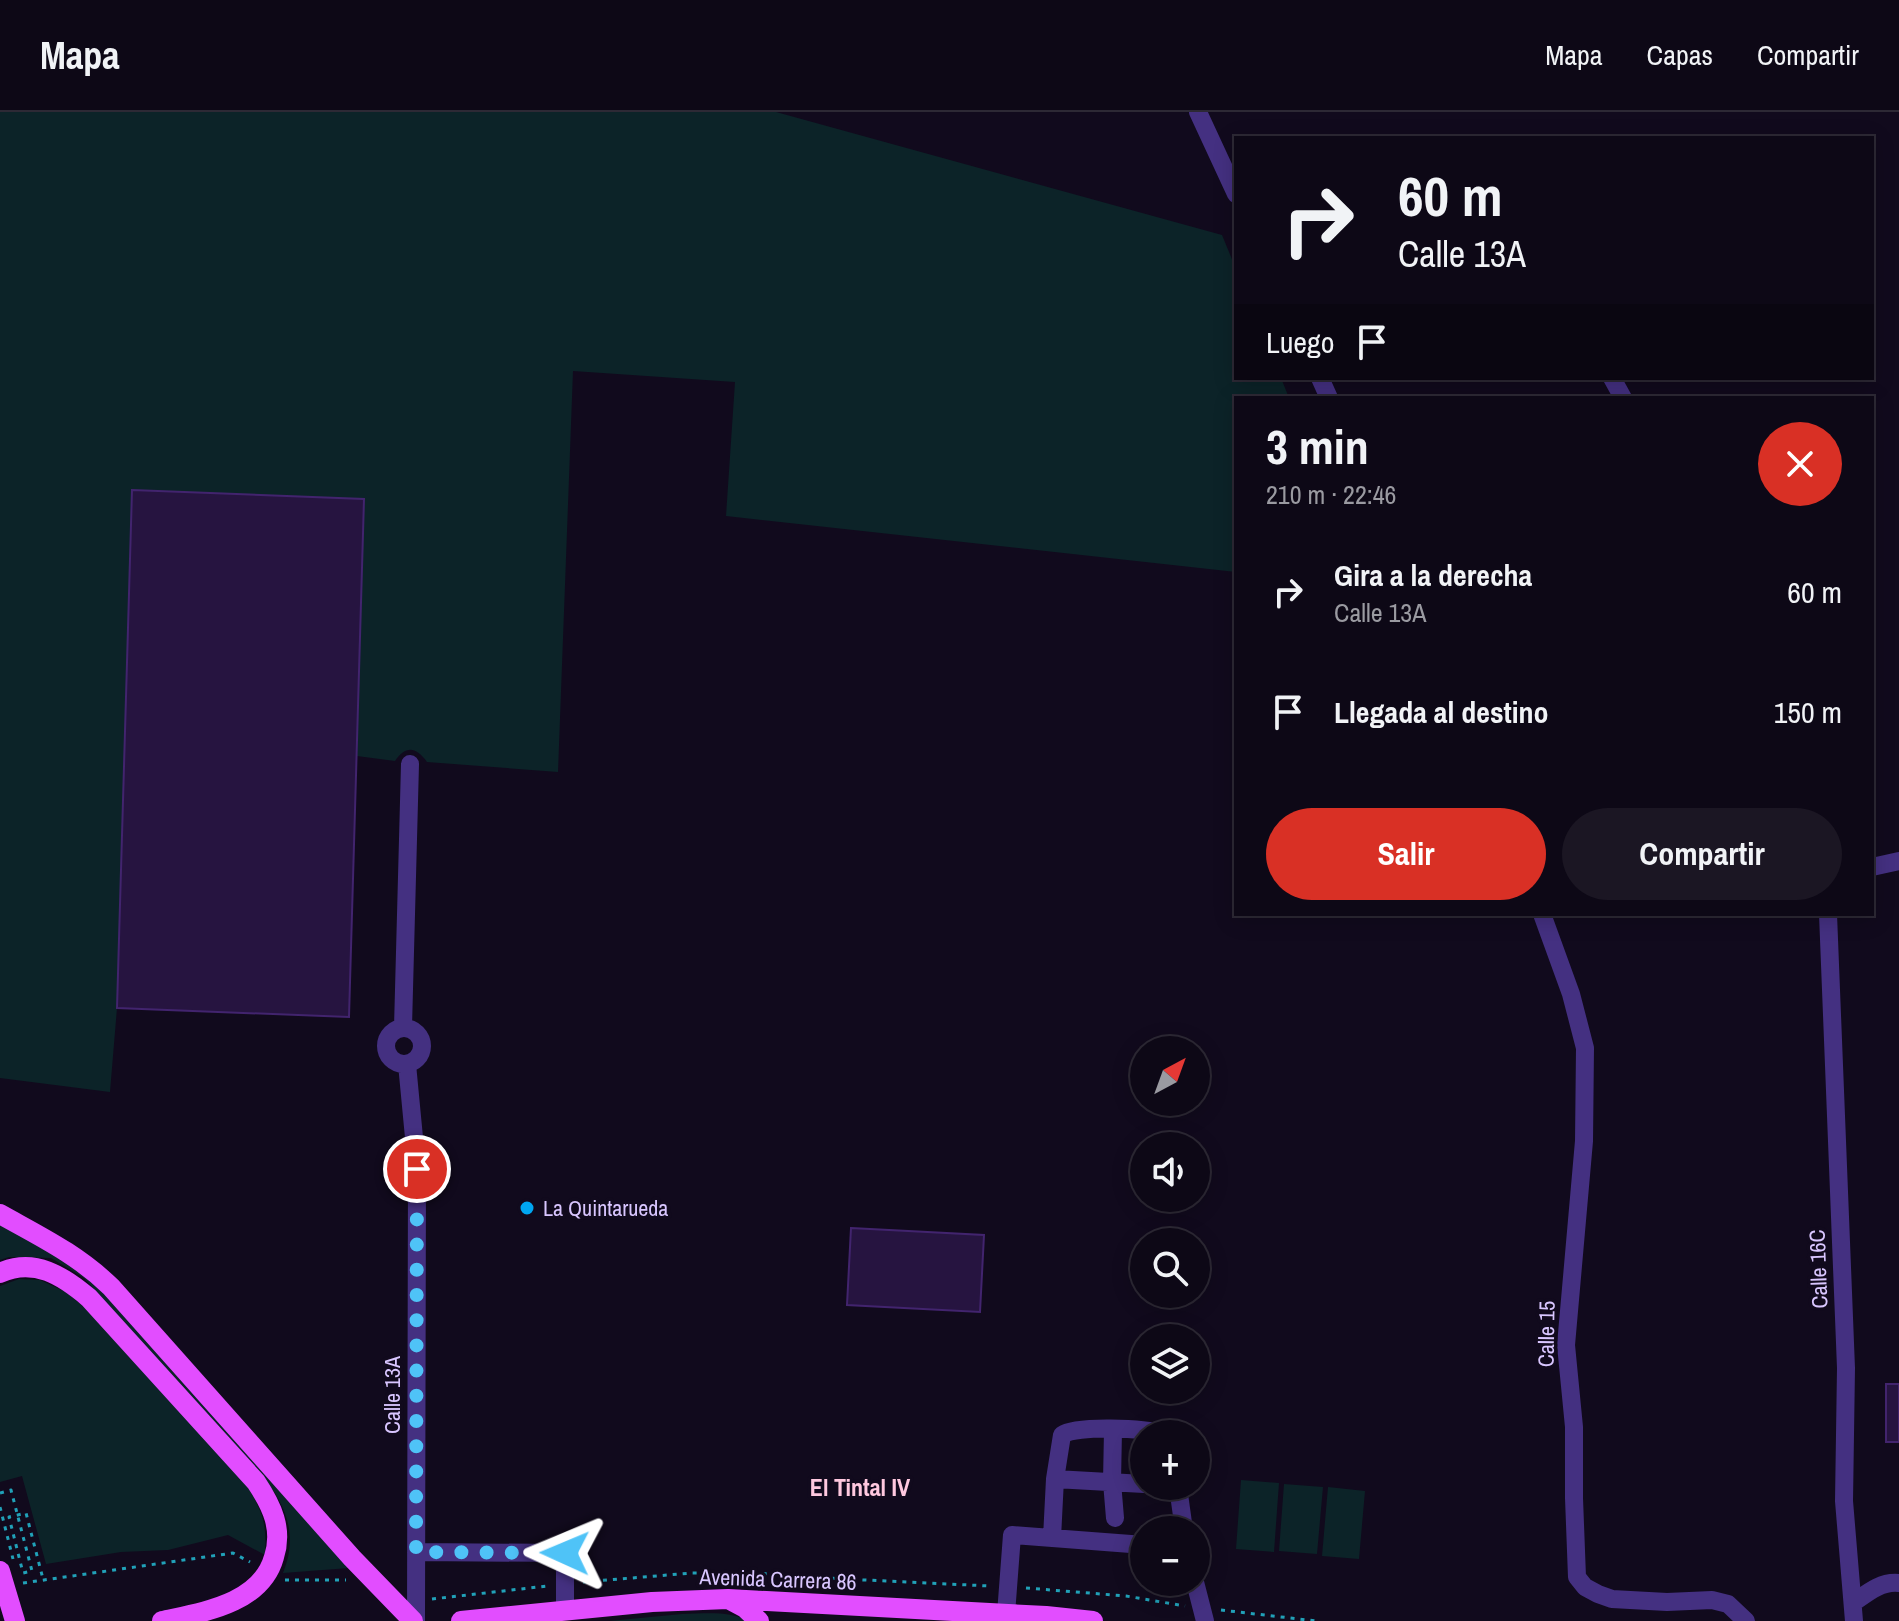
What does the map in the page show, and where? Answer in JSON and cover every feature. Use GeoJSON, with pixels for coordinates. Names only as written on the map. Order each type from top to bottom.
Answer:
{"type":"FeatureCollection","features":[{"type":"Feature","properties":{"kind":"main road"},"geometry":{"type":"LineString","coordinates":[[0,1214],[91,1267],[352,1558],[414,1621]]}},
{"type":"Feature","properties":{"kind":"main road"},"geometry":{"type":"LineString","coordinates":[[0,1273],[26,1266],[52,1272],[69,1281],[256,1482],[267,1499],[278,1535],[270,1573],[254,1590],[233,1601],[162,1621]]}},
{"type":"Feature","properties":{"kind":"main road"},"geometry":{"type":"LineString","coordinates":[[6,1578],[15,1621]]}},
{"type":"Feature","properties":{"kind":"main road"},"geometry":{"type":"LineString","coordinates":[[728,1599],[745,1608],[759,1621]]}},
{"type":"Feature","properties":{"kind":"main road","name":"Avenida Carrera 86"},"geometry":{"type":"LineString","coordinates":[[461,1621],[665,1601],[728,1599],[1093,1621]]}},
{"type":"Feature","properties":{"kind":"main road"},"geometry":{"type":"LineString","coordinates":[[830,1621],[857,1605]]}},
{"type":"Feature","properties":{"kind":"street"},"geometry":{"type":"LineString","coordinates":[[1198,112],[1234,190]]}},
{"type":"Feature","properties":{"kind":"street","name":"Calle 13A"},"geometry":{"type":"LineString","coordinates":[[410,764],[403,1027],[394,1030],[385,1044],[391,1059],[407,1064],[417,1169],[414,1621]]}},
{"type":"Feature","properties":{"kind":"street"},"geometry":{"type":"LineString","coordinates":[[1874,867],[1899,861]]}},
{"type":"Feature","properties":{"kind":"street","name":"Calle 15"},"geometry":{"type":"LineString","coordinates":[[1543,916],[1571,994],[1585,1048],[1584,1141],[1566,1345],[1574,1427],[1577,1577],[1585,1587],[1612,1599],[1667,1602],[1712,1600],[1728,1604],[1746,1621]]}},
{"type":"Feature","properties":{"kind":"street","name":"Calle 16C"},"geometry":{"type":"LineString","coordinates":[[1828,916],[1854,1368],[1844,1501],[1853,1612]]}},
{"type":"Feature","properties":{"kind":"street"},"geometry":{"type":"LineString","coordinates":[[1052,1538],[1055,1479],[1062,1435],[1069,1430],[1130,1430]]}},
{"type":"Feature","properties":{"kind":"street"},"geometry":{"type":"LineString","coordinates":[[1113,1430],[1115,1518]]}},
{"type":"Feature","properties":{"kind":"street"},"geometry":{"type":"LineString","coordinates":[[1055,1479],[1130,1483]]}},
{"type":"Feature","properties":{"kind":"street"},"geometry":{"type":"LineString","coordinates":[[1006,1614],[1012,1535],[1130,1544]]}},
{"type":"Feature","properties":{"kind":"street"},"geometry":{"type":"LineString","coordinates":[[416,1552],[565,1553],[565,1611]]}},
{"type":"Feature","properties":{"kind":"street"},"geometry":{"type":"LineString","coordinates":[[1853,1612],[1870,1590],[1889,1582],[1899,1583]]}},
{"type":"Feature","properties":{"kind":"street"},"geometry":{"type":"LineString","coordinates":[[1199,1596],[1205,1621]]}},
{"type":"Feature","properties":{"kind":"path"},"geometry":{"type":"LineString","coordinates":[[0,1493],[11,1490],[32,1571],[23,1573]]}},
{"type":"Feature","properties":{"kind":"path"},"geometry":{"type":"LineString","coordinates":[[25,1583],[9,1517],[26,1513],[43,1580]]}},
{"type":"Feature","properties":{"kind":"path"},"geometry":{"type":"LineString","coordinates":[[6,1578],[25,1583],[233,1553]]}},
{"type":"Feature","properties":{"kind":"path"},"geometry":{"type":"LineString","coordinates":[[283,1580],[359,1579]]}},
{"type":"Feature","properties":{"kind":"green space"},"geometry":{"type":"Polygon","coordinates":[[[0,112],[776,112],[1222,235],[1234,264],[1234,380],[1282,380],[1288,396],[1234,396],[1234,572],[726,516],[735,382],[573,371],[558,772],[427,762],[411,750],[403,752],[395,761],[357,756],[364,499],[132,491],[117,1008],[110,1092],[0,1078],[0,112]]]}},
{"type":"Feature","properties":{"kind":"green space"},"geometry":{"type":"Polygon","coordinates":[[[0,1221],[90,1275],[349,1568],[283,1573],[290,1532],[275,1493],[84,1278],[51,1258],[9,1257],[0,1260],[0,1221]]]}},
{"type":"Feature","properties":{"kind":"green space"},"geometry":{"type":"Polygon","coordinates":[[[19,1279],[40,1280],[66,1292],[91,1313],[246,1483],[262,1517],[265,1555],[228,1535],[168,1550],[121,1552],[46,1564],[22,1476],[0,1482],[0,1286],[19,1279]]]}},
{"type":"Feature","properties":{"kind":"green space"},"geometry":{"type":"Polygon","coordinates":[[[1241,1480],[1279,1483],[1274,1552],[1236,1549],[1241,1480]]]}},
{"type":"Feature","properties":{"kind":"green space"},"geometry":{"type":"Polygon","coordinates":[[[1284,1484],[1323,1487],[1317,1554],[1279,1551],[1284,1484]]]}},
{"type":"Feature","properties":{"kind":"green space"},"geometry":{"type":"Polygon","coordinates":[[[1328,1487],[1365,1491],[1359,1559],[1322,1556],[1328,1487]]]}},
{"type":"Feature","properties":{"kind":"green space"},"geometry":{"type":"Polygon","coordinates":[[[682,1614],[724,1614],[748,1621],[609,1621],[682,1614]]]}},
{"type":"Feature","properties":{"kind":"building"},"geometry":{"type":"Polygon","coordinates":[[[132,490],[364,499],[349,1017],[117,1008],[132,490]]]}},
{"type":"Feature","properties":{"kind":"building"},"geometry":{"type":"Polygon","coordinates":[[[851,1228],[984,1235],[980,1312],[847,1305],[851,1228]]]}},
{"type":"Feature","properties":{"kind":"building"},"geometry":{"type":"Polygon","coordinates":[[[1886,1384],[1899,1384],[1899,1442],[1886,1442],[1886,1384]]]}},
{"type":"Feature","properties":{"kind":"place","name":"La Quintarueda"},"geometry":{"type":"Point","coordinates":[527,1208]}},
{"type":"Feature","properties":{"kind":"district","name":"El Tintal IV"},"geometry":{"type":"Point","coordinates":[860,1487]}},
{"type":"Feature","properties":{"kind":"route"},"geometry":{"type":"LineString","coordinates":[[417,1169],[416,1552],[565,1553]]}}]}
